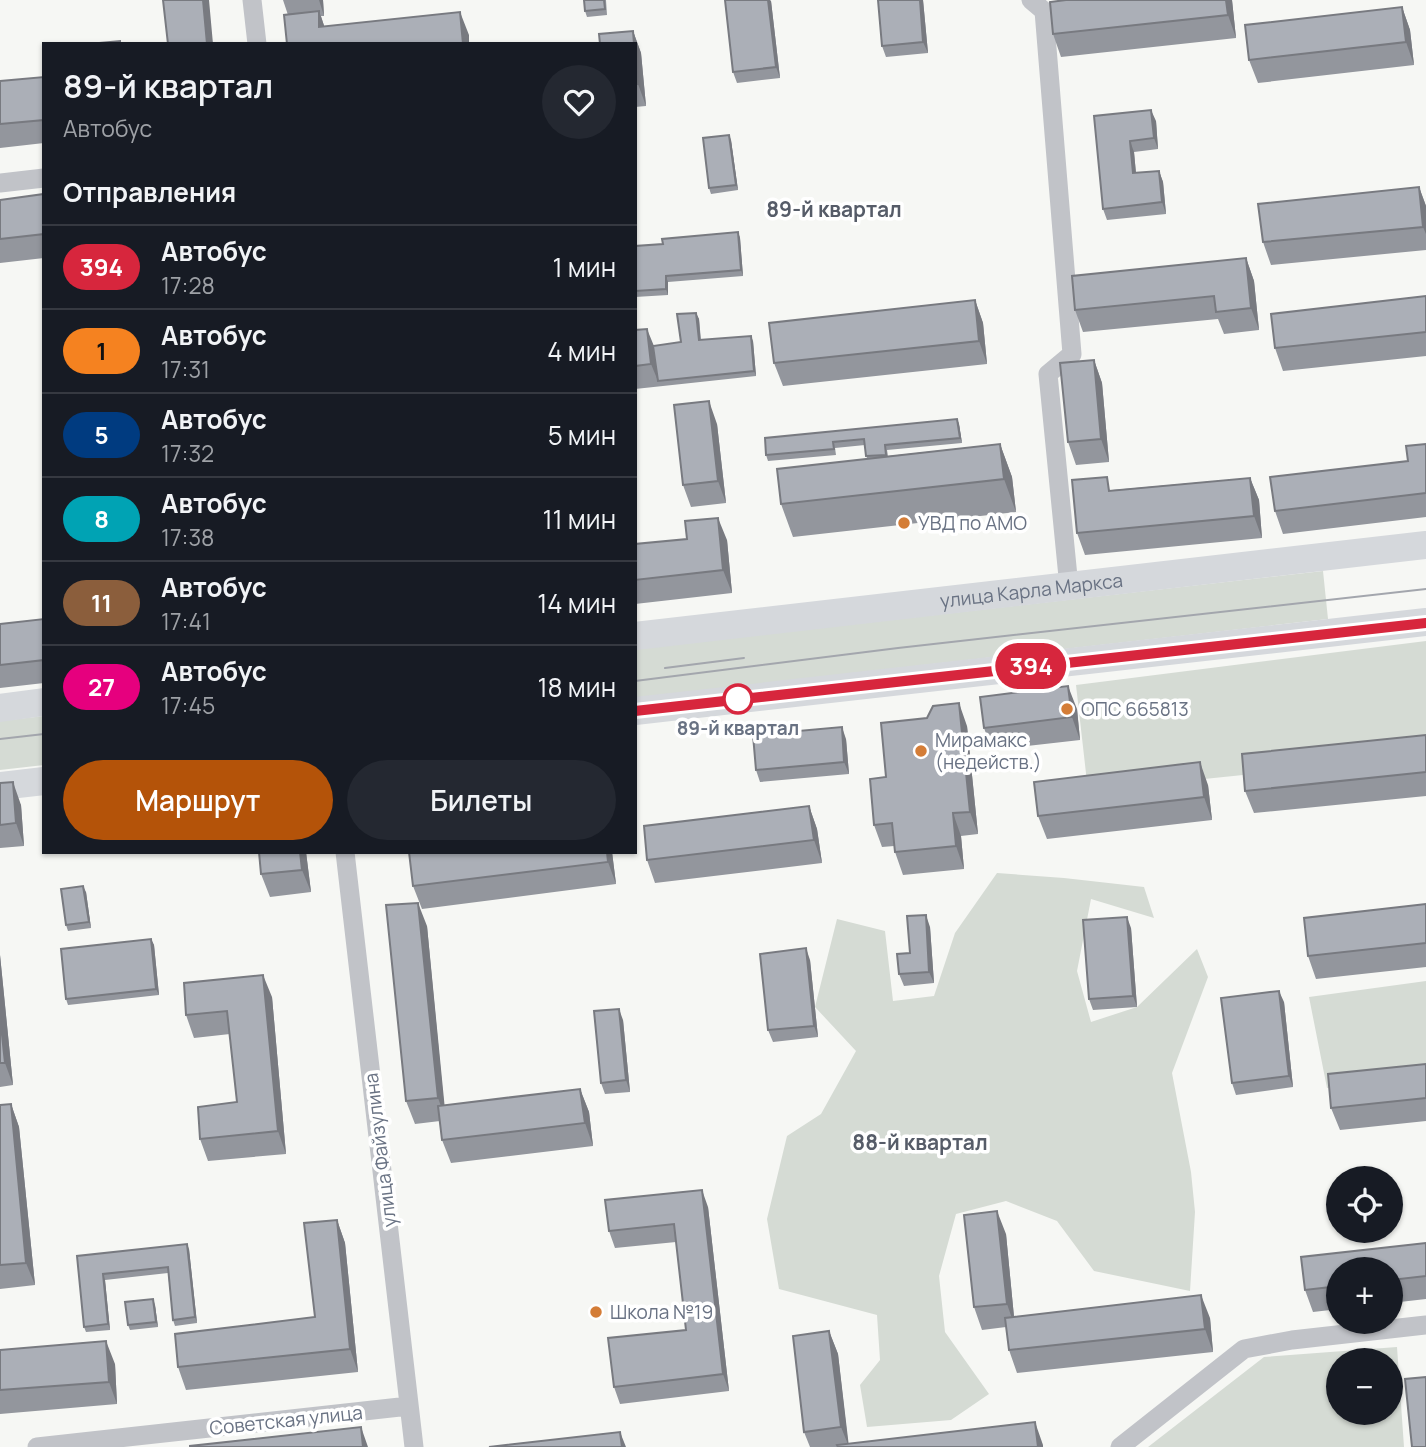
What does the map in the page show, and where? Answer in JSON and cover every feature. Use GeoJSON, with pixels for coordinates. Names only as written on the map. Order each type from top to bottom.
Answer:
{"type":"FeatureCollection","features":[{"type":"Feature","properties":{"kind":"main road","name":"улица Карла Маркса"},"geometry":{"type":"LineString","coordinates":[[637,636],[1426,545]]}},
{"type":"Feature","properties":{"kind":"main road"},"geometry":{"type":"LineString","coordinates":[[637,711],[1426,622]]}},
{"type":"Feature","properties":{"kind":"main road"},"geometry":{"type":"LineString","coordinates":[[0,708],[42,702]]}},
{"type":"Feature","properties":{"kind":"main road"},"geometry":{"type":"LineString","coordinates":[[0,786],[42,781]]}},
{"type":"Feature","properties":{"kind":"street"},"geometry":{"type":"LineString","coordinates":[[252,0],[257,42]]}},
{"type":"Feature","properties":{"kind":"street"},"geometry":{"type":"LineString","coordinates":[[1031,0],[1044,11],[1072,354],[1048,374],[1069,587]]}},
{"type":"Feature","properties":{"kind":"street"},"geometry":{"type":"LineString","coordinates":[[0,183],[42,178]]}},
{"type":"Feature","properties":{"kind":"street","name":"улица Файзулина"},"geometry":{"type":"LineString","coordinates":[[345,854],[414,1447]]}},
{"type":"Feature","properties":{"kind":"street"},"geometry":{"type":"LineString","coordinates":[[1120,1447],[1244,1349],[1292,1340],[1426,1325]]}},
{"type":"Feature","properties":{"kind":"street","name":"Советская улица"},"geometry":{"type":"LineString","coordinates":[[37,1447],[409,1406]]}},
{"type":"Feature","properties":{"kind":"shaded area"},"geometry":{"type":"Polygon","coordinates":[[[1323,571],[1328,619],[637,698],[637,649],[1323,571]]]}},
{"type":"Feature","properties":{"kind":"shaded area"},"geometry":{"type":"Polygon","coordinates":[[[1426,641],[1426,756],[1088,791],[1076,685],[1426,641]]]}},
{"type":"Feature","properties":{"kind":"shaded area"},"geometry":{"type":"Polygon","coordinates":[[[42,716],[42,765],[0,770],[0,721],[42,716]]]}},
{"type":"Feature","properties":{"kind":"shaded area"},"geometry":{"type":"Polygon","coordinates":[[[997,873],[1144,887],[1154,918],[1091,899],[1077,971],[1091,1022],[1137,1007],[1197,949],[1208,977],[1172,1073],[1191,1172],[1195,1212],[1190,1291],[1094,1271],[1057,1221],[1006,1201],[956,1214],[939,1276],[945,1332],[989,1394],[951,1420],[867,1427],[860,1385],[880,1360],[877,1315],[779,1289],[767,1219],[787,1136],[821,1114],[856,1051],[815,1007],[837,919],[885,931],[893,1001],[934,996],[955,933],[997,873]]]}},
{"type":"Feature","properties":{"kind":"shaded area"},"geometry":{"type":"Polygon","coordinates":[[[1426,981],[1426,1073],[1327,1088],[1309,997],[1426,981]]]}},
{"type":"Feature","properties":{"kind":"shaded area"},"geometry":{"type":"Polygon","coordinates":[[[1326,1352],[1326,1425],[1402,1425],[1404,1447],[1148,1447],[1264,1357],[1326,1352]]]}},
{"type":"Feature","properties":{"kind":"building"},"geometry":{"type":"Polygon","coordinates":[[[163,0],[203,0],[207,42],[168,42],[163,0]]]}},
{"type":"Feature","properties":{"kind":"building"},"geometry":{"type":"Polygon","coordinates":[[[584,0],[604,0],[605,9],[585,11],[584,0]]]}},
{"type":"Feature","properties":{"kind":"building"},"geometry":{"type":"Polygon","coordinates":[[[725,0],[768,0],[776,67],[733,72],[725,0]]]}},
{"type":"Feature","properties":{"kind":"building"},"geometry":{"type":"Polygon","coordinates":[[[878,0],[920,0],[923,42],[882,46],[878,0]]]}},
{"type":"Feature","properties":{"kind":"building"},"geometry":{"type":"Polygon","coordinates":[[[1226,0],[1228,15],[1053,34],[1050,2],[1226,0]]]}},
{"type":"Feature","properties":{"kind":"building"},"geometry":{"type":"Polygon","coordinates":[[[1402,7],[1406,42],[1249,60],[1245,25],[1402,7]]]}},
{"type":"Feature","properties":{"kind":"building"},"geometry":{"type":"Polygon","coordinates":[[[319,11],[319,27],[460,12],[463,42],[287,42],[284,15],[319,11]]]}},
{"type":"Feature","properties":{"kind":"building"},"geometry":{"type":"Polygon","coordinates":[[[633,31],[634,42],[600,42],[599,34],[633,31]]]}},
{"type":"Feature","properties":{"kind":"building"},"geometry":{"type":"Polygon","coordinates":[[[42,77],[42,120],[0,124],[0,81],[42,77]]]}},
{"type":"Feature","properties":{"kind":"building"},"geometry":{"type":"Polygon","coordinates":[[[1151,110],[1154,138],[1130,141],[1133,173],[1159,171],[1162,202],[1103,209],[1094,116],[1151,110]]]}},
{"type":"Feature","properties":{"kind":"building"},"geometry":{"type":"Polygon","coordinates":[[[729,135],[736,185],[709,188],[703,138],[729,135]]]}},
{"type":"Feature","properties":{"kind":"building"},"geometry":{"type":"Polygon","coordinates":[[[1419,187],[1423,227],[1263,242],[1258,204],[1419,187]]]}},
{"type":"Feature","properties":{"kind":"building"},"geometry":{"type":"Polygon","coordinates":[[[42,194],[42,234],[0,239],[0,200],[42,194]]]}},
{"type":"Feature","properties":{"kind":"building"},"geometry":{"type":"Polygon","coordinates":[[[738,232],[741,270],[666,276],[666,289],[637,291],[637,246],[663,244],[662,239],[738,232]]]}},
{"type":"Feature","properties":{"kind":"building"},"geometry":{"type":"Polygon","coordinates":[[[1246,258],[1251,308],[1216,312],[1214,296],[1075,310],[1072,276],[1246,258]]]}},
{"type":"Feature","properties":{"kind":"building"},"geometry":{"type":"Polygon","coordinates":[[[1426,296],[1426,332],[1275,348],[1271,314],[1426,296]]]}},
{"type":"Feature","properties":{"kind":"building"},"geometry":{"type":"Polygon","coordinates":[[[975,300],[979,341],[774,363],[769,323],[975,300]]]}},
{"type":"Feature","properties":{"kind":"building"},"geometry":{"type":"Polygon","coordinates":[[[696,313],[699,340],[751,336],[754,371],[658,381],[653,346],[681,342],[677,314],[696,313]]]}},
{"type":"Feature","properties":{"kind":"building"},"geometry":{"type":"Polygon","coordinates":[[[647,329],[651,364],[637,366],[637,330],[647,329]]]}},
{"type":"Feature","properties":{"kind":"building"},"geometry":{"type":"Polygon","coordinates":[[[1094,360],[1101,439],[1068,442],[1060,363],[1094,360]]]}},
{"type":"Feature","properties":{"kind":"building"},"geometry":{"type":"Polygon","coordinates":[[[709,401],[718,481],[683,485],[674,405],[709,401]]]}},
{"type":"Feature","properties":{"kind":"building"},"geometry":{"type":"Polygon","coordinates":[[[957,419],[960,438],[885,445],[886,455],[866,456],[864,439],[833,442],[834,449],[766,455],[765,438],[957,419]]]}},
{"type":"Feature","properties":{"kind":"building"},"geometry":{"type":"Polygon","coordinates":[[[1000,444],[1004,479],[781,504],[777,469],[1000,444]]]}},
{"type":"Feature","properties":{"kind":"building"},"geometry":{"type":"Polygon","coordinates":[[[1426,444],[1426,493],[1275,511],[1270,477],[1408,461],[1406,446],[1426,444]]]}},
{"type":"Feature","properties":{"kind":"building"},"geometry":{"type":"Polygon","coordinates":[[[1107,477],[1109,491],[1250,478],[1254,516],[1077,533],[1072,480],[1107,477]]]}},
{"type":"Feature","properties":{"kind":"building"},"geometry":{"type":"Polygon","coordinates":[[[718,518],[723,570],[637,580],[637,544],[687,539],[685,521],[718,518]]]}},
{"type":"Feature","properties":{"kind":"building"},"geometry":{"type":"Polygon","coordinates":[[[42,619],[42,660],[0,665],[0,624],[42,619]]]}},
{"type":"Feature","properties":{"kind":"building"},"geometry":{"type":"Polygon","coordinates":[[[1068,686],[1072,717],[984,728],[980,697],[1068,686]]]}},
{"type":"Feature","properties":{"kind":"building"},"geometry":{"type":"Polygon","coordinates":[[[959,703],[970,812],[953,813],[956,846],[895,852],[892,823],[874,825],[870,779],[886,777],[881,723],[927,718],[933,706],[959,703]]]}},
{"type":"Feature","properties":{"kind":"building"},"geometry":{"type":"Polygon","coordinates":[[[842,727],[844,762],[756,770],[753,735],[842,727]]]}},
{"type":"Feature","properties":{"kind":"building"},"geometry":{"type":"Polygon","coordinates":[[[1426,735],[1426,772],[1245,791],[1242,754],[1426,735]]]}},
{"type":"Feature","properties":{"kind":"building"},"geometry":{"type":"Polygon","coordinates":[[[1200,762],[1204,797],[1038,816],[1034,782],[1200,762]]]}},
{"type":"Feature","properties":{"kind":"building"},"geometry":{"type":"Polygon","coordinates":[[[13,782],[16,823],[0,825],[0,783],[13,782]]]}},
{"type":"Feature","properties":{"kind":"building"},"geometry":{"type":"Polygon","coordinates":[[[809,806],[814,840],[647,860],[644,826],[809,806]]]}},
{"type":"Feature","properties":{"kind":"building"},"geometry":{"type":"Polygon","coordinates":[[[259,854],[300,854],[302,870],[261,874],[259,854]]]}},
{"type":"Feature","properties":{"kind":"building"},"geometry":{"type":"Polygon","coordinates":[[[409,854],[607,854],[608,862],[413,886],[409,854]]]}},
{"type":"Feature","properties":{"kind":"building"},"geometry":{"type":"Polygon","coordinates":[[[83,886],[89,922],[66,925],[61,889],[83,886]]]}},
{"type":"Feature","properties":{"kind":"building"},"geometry":{"type":"Polygon","coordinates":[[[418,903],[438,1098],[406,1101],[386,905],[418,903]]]}},
{"type":"Feature","properties":{"kind":"building"},"geometry":{"type":"Polygon","coordinates":[[[1426,904],[1426,943],[1308,956],[1304,918],[1426,904]]]}},
{"type":"Feature","properties":{"kind":"building"},"geometry":{"type":"Polygon","coordinates":[[[926,915],[929,972],[899,974],[897,954],[910,953],[907,916],[926,915]]]}},
{"type":"Feature","properties":{"kind":"building"},"geometry":{"type":"Polygon","coordinates":[[[1127,917],[1133,996],[1089,999],[1083,920],[1127,917]]]}},
{"type":"Feature","properties":{"kind":"building"},"geometry":{"type":"Polygon","coordinates":[[[151,939],[156,989],[66,999],[61,949],[151,939]]]}},
{"type":"Feature","properties":{"kind":"building"},"geometry":{"type":"Polygon","coordinates":[[[806,948],[814,1026],[768,1030],[760,954],[806,948]]]}},
{"type":"Feature","properties":{"kind":"building"},"geometry":{"type":"Polygon","coordinates":[[[263,975],[278,1131],[200,1139],[198,1107],[237,1102],[227,1011],[186,1015],[184,983],[263,975]]]}},
{"type":"Feature","properties":{"kind":"building"},"geometry":{"type":"Polygon","coordinates":[[[1279,991],[1289,1076],[1232,1083],[1221,998],[1279,991]]]}},
{"type":"Feature","properties":{"kind":"building"},"geometry":{"type":"Polygon","coordinates":[[[619,1009],[626,1080],[601,1083],[594,1011],[619,1009]]]}},
{"type":"Feature","properties":{"kind":"building"},"geometry":{"type":"Polygon","coordinates":[[[0,1016],[5,1063],[0,1063],[0,1016]]]}},
{"type":"Feature","properties":{"kind":"building"},"geometry":{"type":"Polygon","coordinates":[[[1426,1064],[1426,1098],[1331,1108],[1328,1074],[1426,1064]]]}},
{"type":"Feature","properties":{"kind":"building"},"geometry":{"type":"Polygon","coordinates":[[[580,1089],[585,1123],[442,1140],[438,1106],[580,1089]]]}},
{"type":"Feature","properties":{"kind":"building"},"geometry":{"type":"Polygon","coordinates":[[[11,1104],[26,1263],[0,1265],[0,1105],[11,1104]]]}},
{"type":"Feature","properties":{"kind":"building"},"geometry":{"type":"Polygon","coordinates":[[[702,1190],[723,1374],[614,1387],[608,1338],[686,1330],[674,1224],[609,1231],[605,1200],[702,1190]]]}},
{"type":"Feature","properties":{"kind":"building"},"geometry":{"type":"Polygon","coordinates":[[[997,1211],[1007,1304],[974,1307],[964,1215],[997,1211]]]}},
{"type":"Feature","properties":{"kind":"building"},"geometry":{"type":"Polygon","coordinates":[[[337,1220],[350,1349],[178,1367],[175,1334],[315,1317],[304,1223],[337,1220]]]}},
{"type":"Feature","properties":{"kind":"building"},"geometry":{"type":"Polygon","coordinates":[[[1426,1243],[1426,1276],[1403,1279],[1403,1257],[1326,1257],[1326,1288],[1305,1290],[1301,1257],[1426,1243]]]}},
{"type":"Feature","properties":{"kind":"building"},"geometry":{"type":"Polygon","coordinates":[[[187,1244],[195,1317],[173,1320],[168,1267],[103,1274],[108,1324],[84,1327],[77,1256],[187,1244]]]}},
{"type":"Feature","properties":{"kind":"building"},"geometry":{"type":"Polygon","coordinates":[[[1201,1295],[1205,1329],[1009,1350],[1005,1318],[1201,1295]]]}},
{"type":"Feature","properties":{"kind":"building"},"geometry":{"type":"Polygon","coordinates":[[[153,1299],[156,1322],[128,1325],[125,1302],[153,1299]]]}},
{"type":"Feature","properties":{"kind":"building"},"geometry":{"type":"Polygon","coordinates":[[[829,1331],[841,1427],[804,1432],[793,1336],[829,1331]]]}},
{"type":"Feature","properties":{"kind":"building"},"geometry":{"type":"Polygon","coordinates":[[[106,1341],[109,1382],[0,1390],[0,1350],[106,1341]]]}},
{"type":"Feature","properties":{"kind":"building"},"geometry":{"type":"Polygon","coordinates":[[[1426,1377],[1426,1447],[1412,1447],[1405,1379],[1426,1377]]]}},
{"type":"Feature","properties":{"kind":"building"},"geometry":{"type":"Polygon","coordinates":[[[1035,1422],[1038,1447],[837,1445],[1035,1422]]]}},
{"type":"Feature","properties":{"kind":"building"},"geometry":{"type":"Polygon","coordinates":[[[361,1427],[363,1447],[190,1447],[190,1446],[361,1427]]]}},
{"type":"Feature","properties":{"kind":"building"},"geometry":{"type":"Polygon","coordinates":[[[620,1432],[622,1447],[489,1447],[620,1432]]]}},
{"type":"Feature","properties":{"kind":"tram line"},"geometry":{"type":"LineString","coordinates":[[637,681],[898,648],[1426,589]]}},
{"type":"Feature","properties":{"kind":"tram line"},"geometry":{"type":"LineString","coordinates":[[665,668],[744,658]]}},
{"type":"Feature","properties":{"kind":"tram line"},"geometry":{"type":"LineString","coordinates":[[0,739],[42,734]]}},
{"type":"Feature","properties":{"kind":"bus line","name":"394"},"geometry":{"type":"LineString","coordinates":[[637,711],[1426,623]]}},
{"type":"Feature","properties":{"kind":"place","name":"УВД по АМО"},"geometry":{"type":"Point","coordinates":[904,523]}},
{"type":"Feature","properties":{"kind":"place","name":"89-й квартал"},"geometry":{"type":"Point","coordinates":[738,699]}},
{"type":"Feature","properties":{"kind":"place","name":"ОПС 665813"},"geometry":{"type":"Point","coordinates":[1067,709]}},
{"type":"Feature","properties":{"kind":"place","name":"Мирамакс (недейств.)"},"geometry":{"type":"Point","coordinates":[921,751]}},
{"type":"Feature","properties":{"kind":"place","name":"Школа №19"},"geometry":{"type":"Point","coordinates":[596,1312]}},
{"type":"Feature","properties":{"kind":"district","name":"89-й квартал"},"geometry":{"type":"Point","coordinates":[834,209]}},
{"type":"Feature","properties":{"kind":"district","name":"88-й квартал"},"geometry":{"type":"Point","coordinates":[920,1142]}}]}
